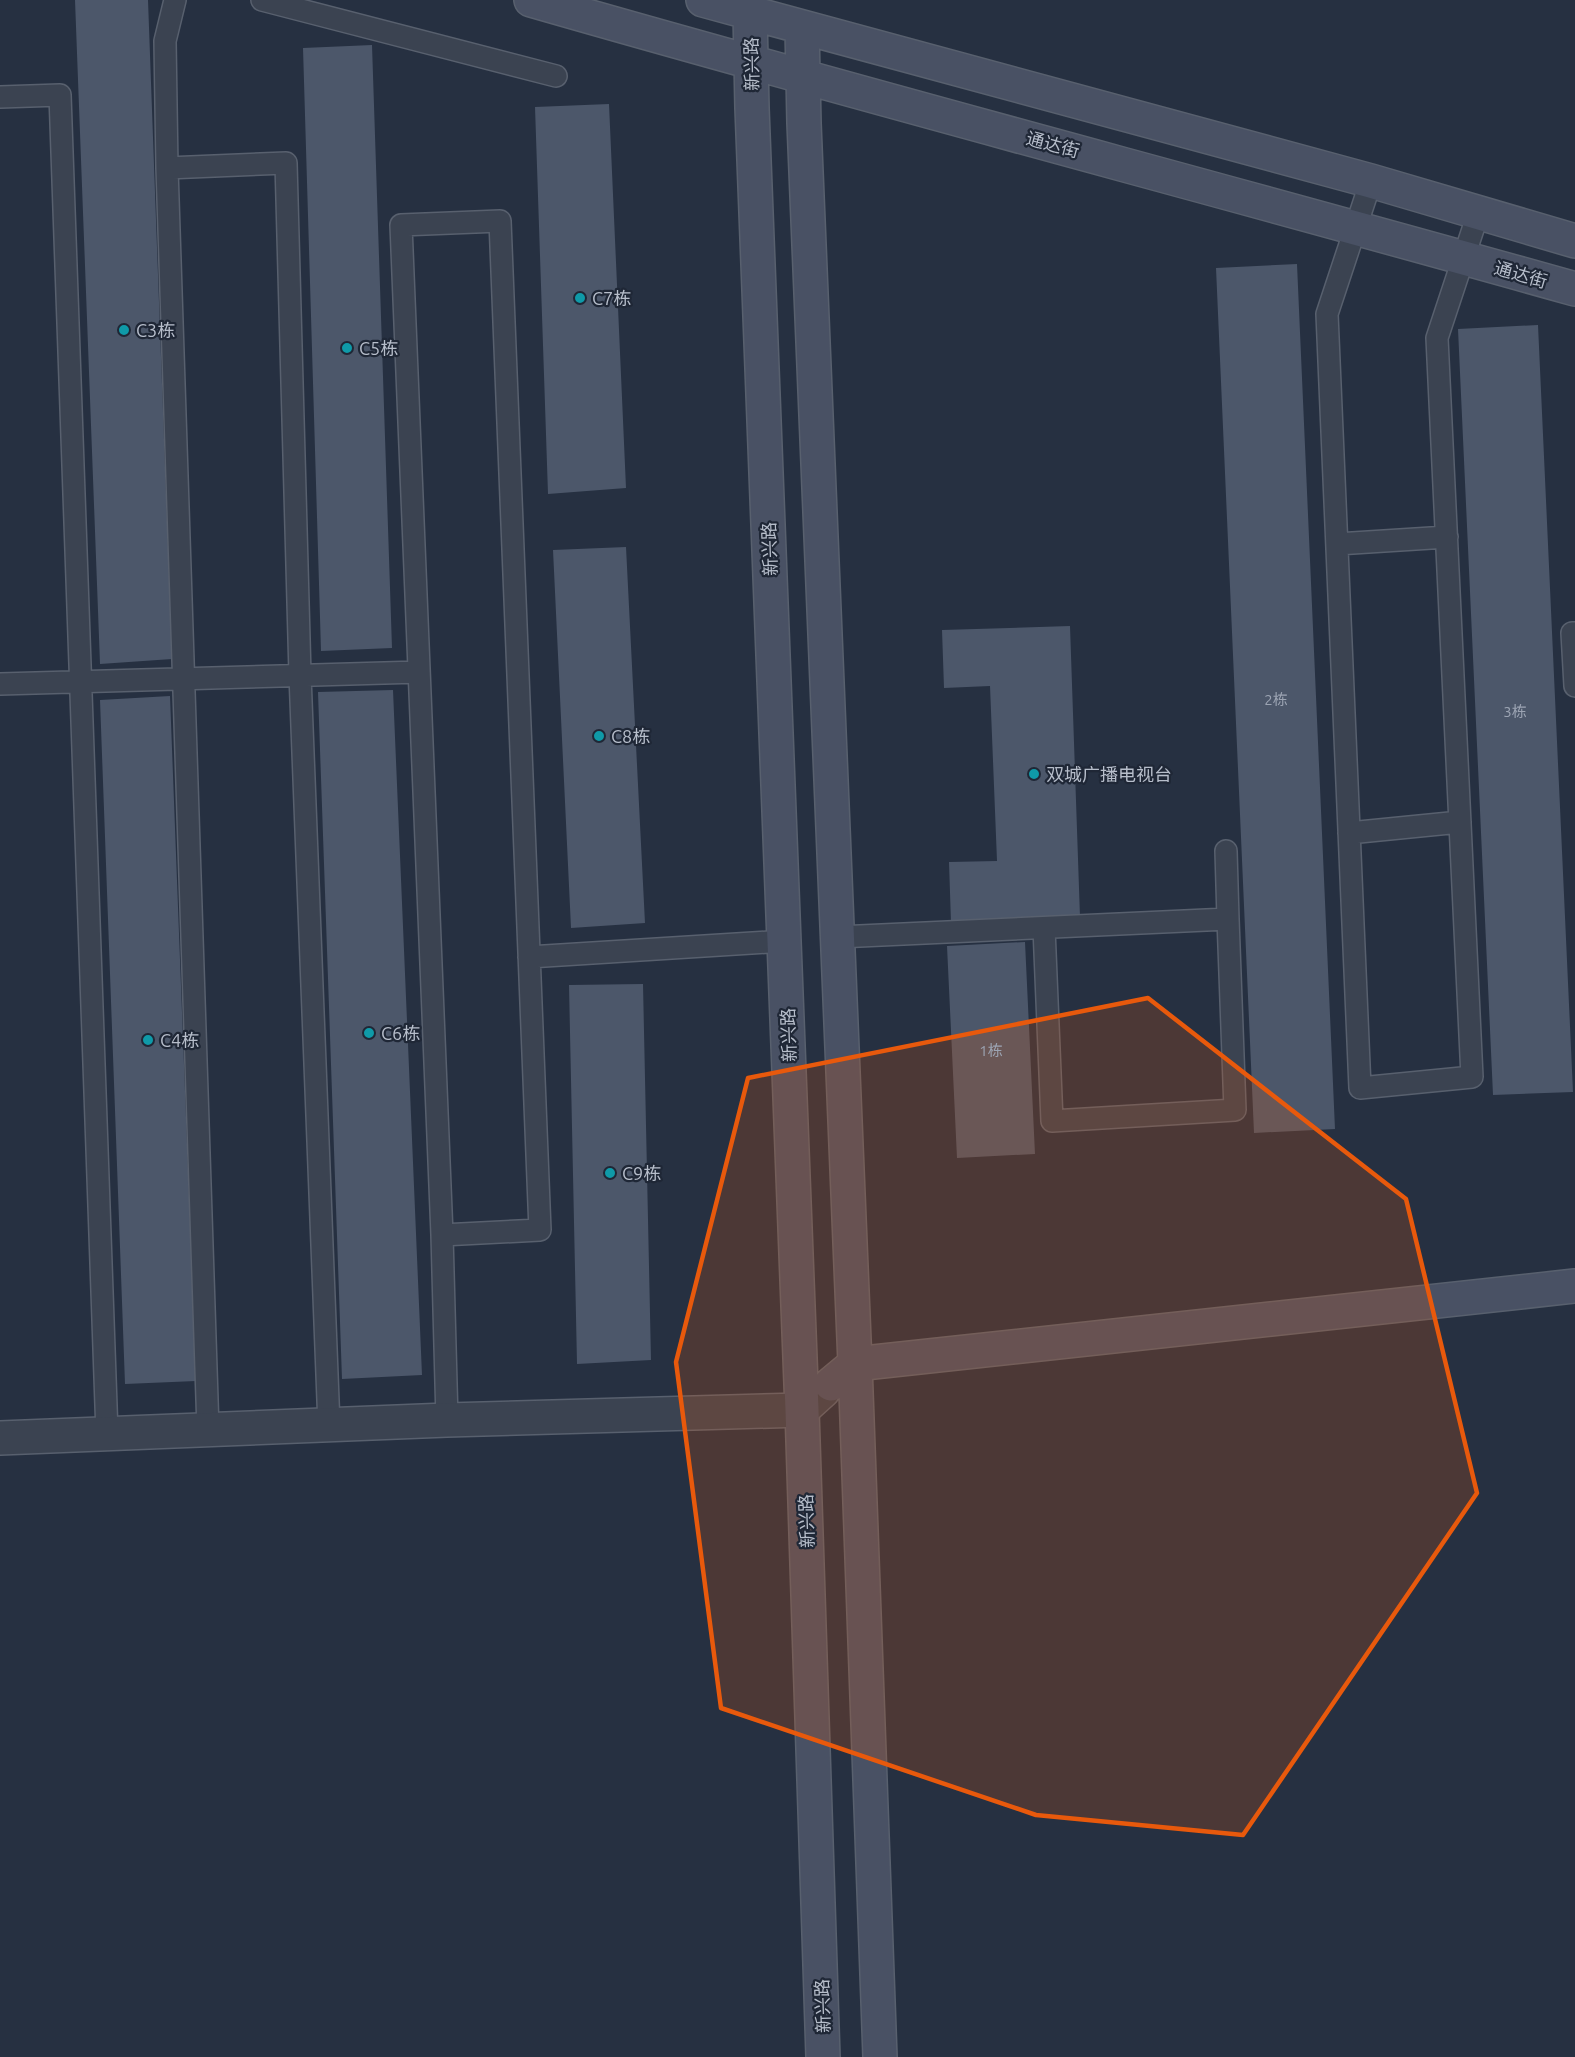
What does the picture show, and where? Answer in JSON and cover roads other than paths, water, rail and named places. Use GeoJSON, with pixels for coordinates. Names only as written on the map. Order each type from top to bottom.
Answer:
{"type":"FeatureCollection","features":[{"type":"Feature","properties":{"kind":"main road","name":"通达街"},"geometry":{"type":"LineString","coordinates":[[531,0],[1575,289]]}},
{"type":"Feature","properties":{"kind":"main road"},"geometry":{"type":"LineString","coordinates":[[703,0],[1371,181],[1575,241]]}},
{"type":"Feature","properties":{"kind":"main road","name":"新兴路"},"geometry":{"type":"LineString","coordinates":[[750,13],[802,1410],[823,2057]]}},
{"type":"Feature","properties":{"kind":"main road"},"geometry":{"type":"LineString","coordinates":[[802,28],[838,938],[843,1374],[880,2057]]}},
{"type":"Feature","properties":{"kind":"main road"},"geometry":{"type":"LineString","coordinates":[[843,1374],[1575,1286]]}},
{"type":"Feature","properties":{"kind":"street"},"geometry":{"type":"LineString","coordinates":[[0,1438],[447,1420],[802,1410],[843,1374]]}},
{"type":"Feature","properties":{"kind":"lane"},"geometry":{"type":"LineString","coordinates":[[175,0],[165,40],[167,168],[208,1430]]}},
{"type":"Feature","properties":{"kind":"lane"},"geometry":{"type":"LineString","coordinates":[[262,0],[556,76]]}},
{"type":"Feature","properties":{"kind":"lane"},"geometry":{"type":"LineString","coordinates":[[0,97],[60,95],[107,1434]]}},
{"type":"Feature","properties":{"kind":"lane"},"geometry":{"type":"LineString","coordinates":[[167,168],[286,163],[300,675],[329,1426]]}},
{"type":"Feature","properties":{"kind":"lane"},"geometry":{"type":"LineString","coordinates":[[1371,181],[1327,314],[1360,1088],[1472,1077],[1437,338],[1478,214]]}},
{"type":"Feature","properties":{"kind":"lane"},"geometry":{"type":"LineString","coordinates":[[442,1235],[540,1230],[500,220],[401,225],[442,1235],[447,1420]]}},
{"type":"Feature","properties":{"kind":"lane"},"geometry":{"type":"LineString","coordinates":[[1336,544],[1447,537]]}},
{"type":"Feature","properties":{"kind":"lane"},"geometry":{"type":"LineString","coordinates":[[1575,633],[1572,633],[1575,686]]}},
{"type":"Feature","properties":{"kind":"lane"},"geometry":{"type":"LineString","coordinates":[[0,684],[419,672]]}},
{"type":"Feature","properties":{"kind":"lane"},"geometry":{"type":"LineString","coordinates":[[1349,833],[1460,822]]}},
{"type":"Feature","properties":{"kind":"lane"},"geometry":{"type":"LineString","coordinates":[[1044,928],[1052,1121],[1235,1110],[1226,851]]}},
{"type":"Feature","properties":{"kind":"lane"},"geometry":{"type":"LineString","coordinates":[[838,938],[1228,919]]}},
{"type":"Feature","properties":{"kind":"lane"},"geometry":{"type":"LineString","coordinates":[[529,957],[785,941]]}},
{"type":"Feature","properties":{"kind":"place","name":"C7栋"},"geometry":{"type":"Point","coordinates":[580,298]}},
{"type":"Feature","properties":{"kind":"place","name":"C3栋"},"geometry":{"type":"Point","coordinates":[124,330]}},
{"type":"Feature","properties":{"kind":"place","name":"C5栋"},"geometry":{"type":"Point","coordinates":[347,348]}},
{"type":"Feature","properties":{"kind":"place","name":"C8栋"},"geometry":{"type":"Point","coordinates":[599,736]}},
{"type":"Feature","properties":{"kind":"place","name":"双城广播电视台"},"geometry":{"type":"Point","coordinates":[1034,774]}},
{"type":"Feature","properties":{"kind":"place","name":"C6栋"},"geometry":{"type":"Point","coordinates":[369,1033]}},
{"type":"Feature","properties":{"kind":"place","name":"C4栋"},"geometry":{"type":"Point","coordinates":[148,1040]}},
{"type":"Feature","properties":{"kind":"place","name":"C9栋"},"geometry":{"type":"Point","coordinates":[610,1173]}}]}
